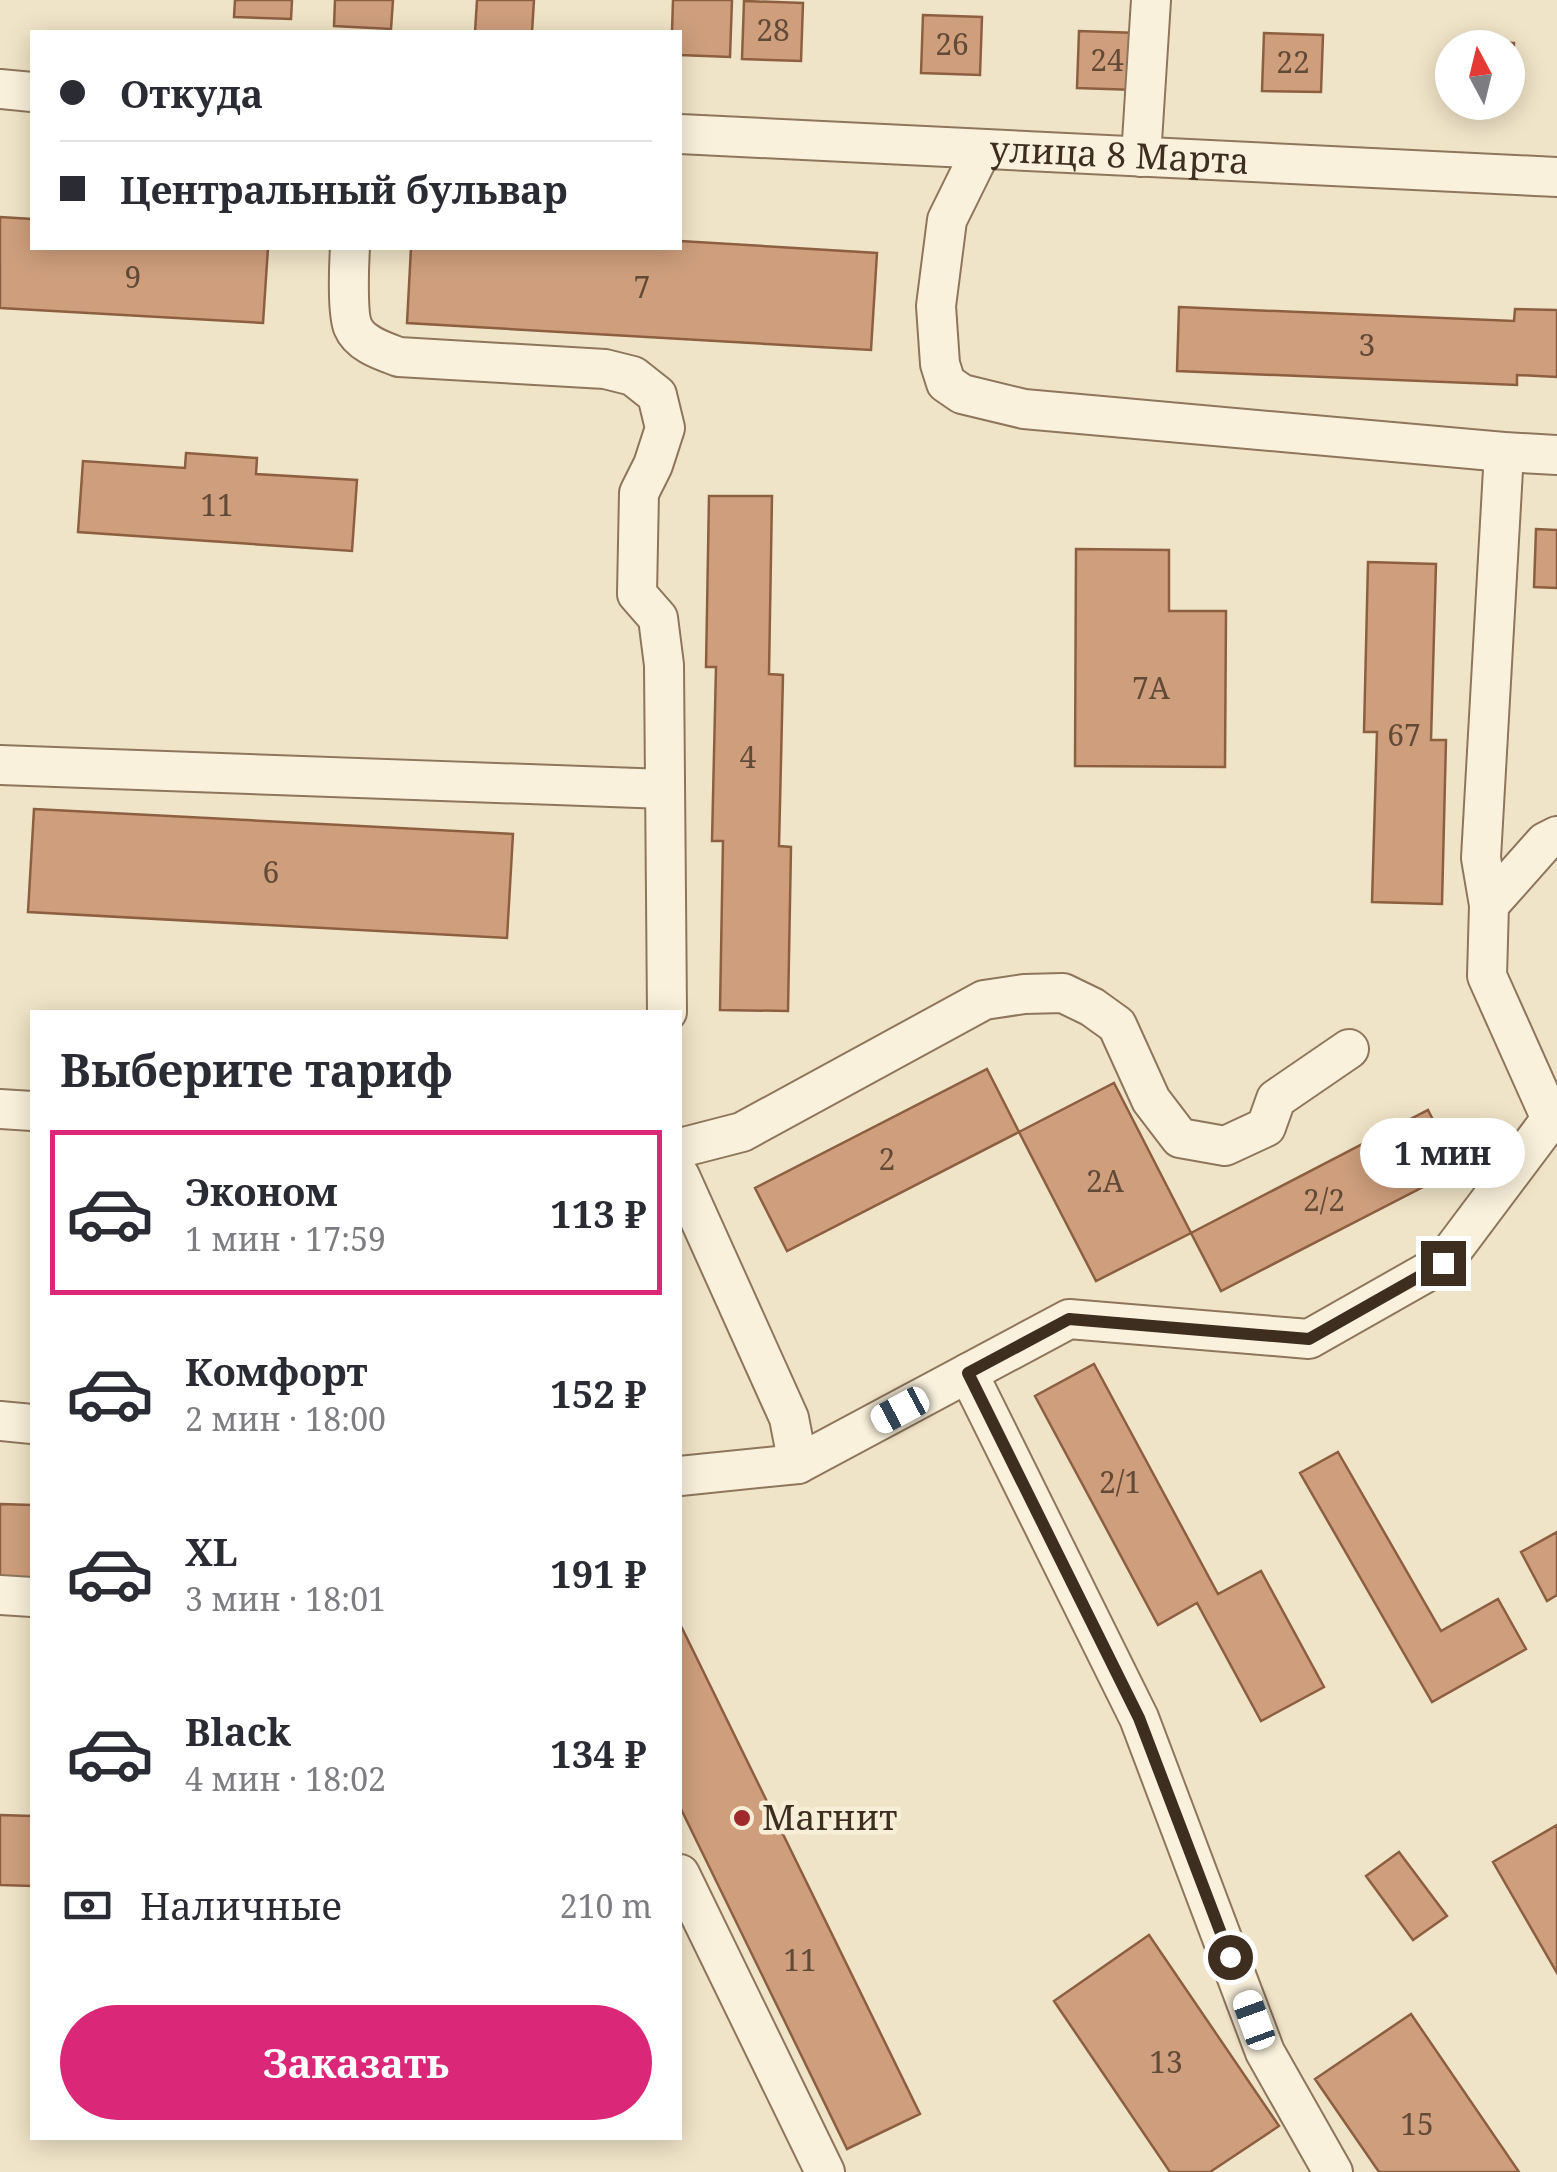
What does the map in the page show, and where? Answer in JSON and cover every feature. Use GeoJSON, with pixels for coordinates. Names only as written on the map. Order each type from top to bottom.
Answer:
{"type":"FeatureCollection","features":[{"type":"Feature","properties":{"kind":"street"},"geometry":{"type":"LineString","coordinates":[[1141,157],[1151,0]]}},
{"type":"Feature","properties":{"kind":"street"},"geometry":{"type":"LineString","coordinates":[[0,89],[30,92]]}},
{"type":"Feature","properties":{"kind":"street","name":"улица 8 Марта"},"geometry":{"type":"LineString","coordinates":[[682,134],[1557,178]]}},
{"type":"Feature","properties":{"kind":"street"},"geometry":{"type":"LineString","coordinates":[[982,149],[947,220],[936,306],[940,364],[946,383],[962,394],[1024,409],[1557,454]]}},
{"type":"Feature","properties":{"kind":"street"},"geometry":{"type":"LineString","coordinates":[[350,250],[352,327],[370,345],[398,357],[605,369],[633,376],[657,395],[665,428],[639,493],[636,594],[658,618],[664,664],[667,1010]]}},
{"type":"Feature","properties":{"kind":"street"},"geometry":{"type":"LineString","coordinates":[[682,1476],[798,1464],[1069,1319],[1309,1339],[1443,1263],[1554,1118],[1487,976],[1489,905],[1481,858],[1504,452]]}},
{"type":"Feature","properties":{"kind":"street"},"geometry":{"type":"LineString","coordinates":[[0,765],[665,789]]}},
{"type":"Feature","properties":{"kind":"street"},"geometry":{"type":"LineString","coordinates":[[1489,905],[1545,842],[1557,836]]}},
{"type":"Feature","properties":{"kind":"street"},"geometry":{"type":"LineString","coordinates":[[682,1147],[742,1132],[984,1000],[1024,994],[1062,992],[1117,1025],[1151,1100],[1180,1138],[1225,1146],[1266,1127],[1276,1099],[1349,1049]]}},
{"type":"Feature","properties":{"kind":"street"},"geometry":{"type":"LineString","coordinates":[[0,1109],[30,1111]]}},
{"type":"Feature","properties":{"kind":"street"},"geometry":{"type":"LineString","coordinates":[[682,1180],[789,1418],[798,1464]]}},
{"type":"Feature","properties":{"kind":"street"},"geometry":{"type":"LineString","coordinates":[[968,1373],[1139,1718],[1265,2052],[1333,2172]]}},
{"type":"Feature","properties":{"kind":"street"},"geometry":{"type":"LineString","coordinates":[[0,1421],[30,1424]]}},
{"type":"Feature","properties":{"kind":"street"},"geometry":{"type":"LineString","coordinates":[[0,1595],[30,1597]]}},
{"type":"Feature","properties":{"kind":"street"},"geometry":{"type":"LineString","coordinates":[[682,1878],[825,2172]]}},
{"type":"Feature","properties":{"kind":"building"},"geometry":{"type":"Polygon","coordinates":[[[235,0],[292,0],[291,19],[234,17],[235,0]]]}},
{"type":"Feature","properties":{"kind":"building"},"geometry":{"type":"Polygon","coordinates":[[[335,0],[393,0],[391,29],[334,26],[335,0]]]}},
{"type":"Feature","properties":{"kind":"building"},"geometry":{"type":"Polygon","coordinates":[[[477,0],[534,0],[532,30],[475,30],[477,0]]]}},
{"type":"Feature","properties":{"kind":"building"},"geometry":{"type":"Polygon","coordinates":[[[673,0],[732,0],[730,57],[682,55],[682,30],[672,30],[673,0]]]}},
{"type":"Feature","properties":{"kind":"building"},"geometry":{"type":"Polygon","coordinates":[[[744,1],[803,3],[801,61],[742,59],[744,1]]]}},
{"type":"Feature","properties":{"kind":"building"},"geometry":{"type":"Polygon","coordinates":[[[923,15],[982,17],[980,75],[921,73],[923,15]]]}},
{"type":"Feature","properties":{"kind":"building"},"geometry":{"type":"Polygon","coordinates":[[[1079,31],[1138,33],[1136,90],[1077,88],[1079,31]]]}},
{"type":"Feature","properties":{"kind":"building"},"geometry":{"type":"Polygon","coordinates":[[[1264,33],[1323,35],[1321,92],[1262,91],[1264,33]]]}},
{"type":"Feature","properties":{"kind":"building"},"geometry":{"type":"Polygon","coordinates":[[[0,217],[30,219],[30,250],[268,250],[263,323],[0,308],[0,217]]]}},
{"type":"Feature","properties":{"kind":"building"},"geometry":{"type":"Polygon","coordinates":[[[682,241],[877,253],[871,350],[407,323],[411,250],[682,250],[682,241]]]}},
{"type":"Feature","properties":{"kind":"building"},"geometry":{"type":"Polygon","coordinates":[[[1179,307],[1514,321],[1515,309],[1557,310],[1557,377],[1517,375],[1517,385],[1177,371],[1179,307]]]}},
{"type":"Feature","properties":{"kind":"building"},"geometry":{"type":"Polygon","coordinates":[[[186,453],[257,458],[256,474],[357,480],[352,551],[78,532],[83,461],[185,468],[186,453]]]}},
{"type":"Feature","properties":{"kind":"building"},"geometry":{"type":"Polygon","coordinates":[[[709,496],[772,496],[769,674],[783,675],[779,846],[791,847],[788,1011],[720,1010],[723,841],[712,841],[716,667],[706,667],[709,496]]]}},
{"type":"Feature","properties":{"kind":"building"},"geometry":{"type":"Polygon","coordinates":[[[1536,529],[1557,530],[1557,588],[1534,587],[1536,529]]]}},
{"type":"Feature","properties":{"kind":"building"},"geometry":{"type":"Polygon","coordinates":[[[1076,549],[1169,550],[1169,611],[1226,611],[1225,767],[1075,766],[1076,549]]]}},
{"type":"Feature","properties":{"kind":"building"},"geometry":{"type":"Polygon","coordinates":[[[1368,562],[1436,564],[1431,740],[1446,740],[1442,904],[1372,902],[1377,732],[1364,732],[1368,562]]]}},
{"type":"Feature","properties":{"kind":"building"},"geometry":{"type":"Polygon","coordinates":[[[34,809],[513,834],[507,938],[28,912],[34,809]]]}},
{"type":"Feature","properties":{"kind":"building"},"geometry":{"type":"Polygon","coordinates":[[[987,1069],[1019,1132],[787,1251],[755,1188],[987,1069]]]}},
{"type":"Feature","properties":{"kind":"building"},"geometry":{"type":"Polygon","coordinates":[[[1114,1083],[1191,1233],[1096,1281],[1019,1132],[1114,1083]]]}},
{"type":"Feature","properties":{"kind":"building"},"geometry":{"type":"Polygon","coordinates":[[[1428,1110],[1458,1169],[1221,1291],[1191,1233],[1428,1110]]]}},
{"type":"Feature","properties":{"kind":"building"},"geometry":{"type":"Polygon","coordinates":[[[1094,1364],[1218,1594],[1261,1571],[1324,1687],[1261,1721],[1197,1603],[1158,1625],[1035,1396],[1094,1364]]]}},
{"type":"Feature","properties":{"kind":"building"},"geometry":{"type":"Polygon","coordinates":[[[1338,1452],[1441,1631],[1498,1599],[1526,1649],[1432,1702],[1300,1473],[1338,1452]]]}},
{"type":"Feature","properties":{"kind":"building"},"geometry":{"type":"Polygon","coordinates":[[[0,1504],[30,1505],[30,1580],[0,1578],[0,1504]]]}},
{"type":"Feature","properties":{"kind":"building"},"geometry":{"type":"Polygon","coordinates":[[[1557,1532],[1557,1595],[1547,1601],[1521,1552],[1557,1532]]]}},
{"type":"Feature","properties":{"kind":"building"},"geometry":{"type":"Polygon","coordinates":[[[682,1628],[920,2114],[847,2149],[682,1811],[682,1628]]]}},
{"type":"Feature","properties":{"kind":"building"},"geometry":{"type":"Polygon","coordinates":[[[0,1815],[30,1816],[30,1886],[0,1885],[0,1815]]]}},
{"type":"Feature","properties":{"kind":"building"},"geometry":{"type":"Polygon","coordinates":[[[1557,1825],[1557,1973],[1493,1862],[1557,1825]]]}},
{"type":"Feature","properties":{"kind":"building"},"geometry":{"type":"Polygon","coordinates":[[[1399,1852],[1447,1916],[1413,1940],[1366,1876],[1399,1852]]]}},
{"type":"Feature","properties":{"kind":"building"},"geometry":{"type":"Polygon","coordinates":[[[1149,1935],[1279,2126],[1210,2172],[1170,2172],[1054,2001],[1149,1935]]]}},
{"type":"Feature","properties":{"kind":"building"},"geometry":{"type":"Polygon","coordinates":[[[1411,2014],[1519,2172],[1379,2172],[1315,2079],[1411,2014]]]}},
{"type":"Feature","properties":{"kind":"place","name":"Магнит"},"geometry":{"type":"Point","coordinates":[742,1818]}},
{"type":"Feature","properties":{"kind":"route"},"geometry":{"type":"LineString","coordinates":[[1230,1957],[1139,1718],[968,1373],[1069,1319],[1309,1339],[1443,1263]]}}]}
